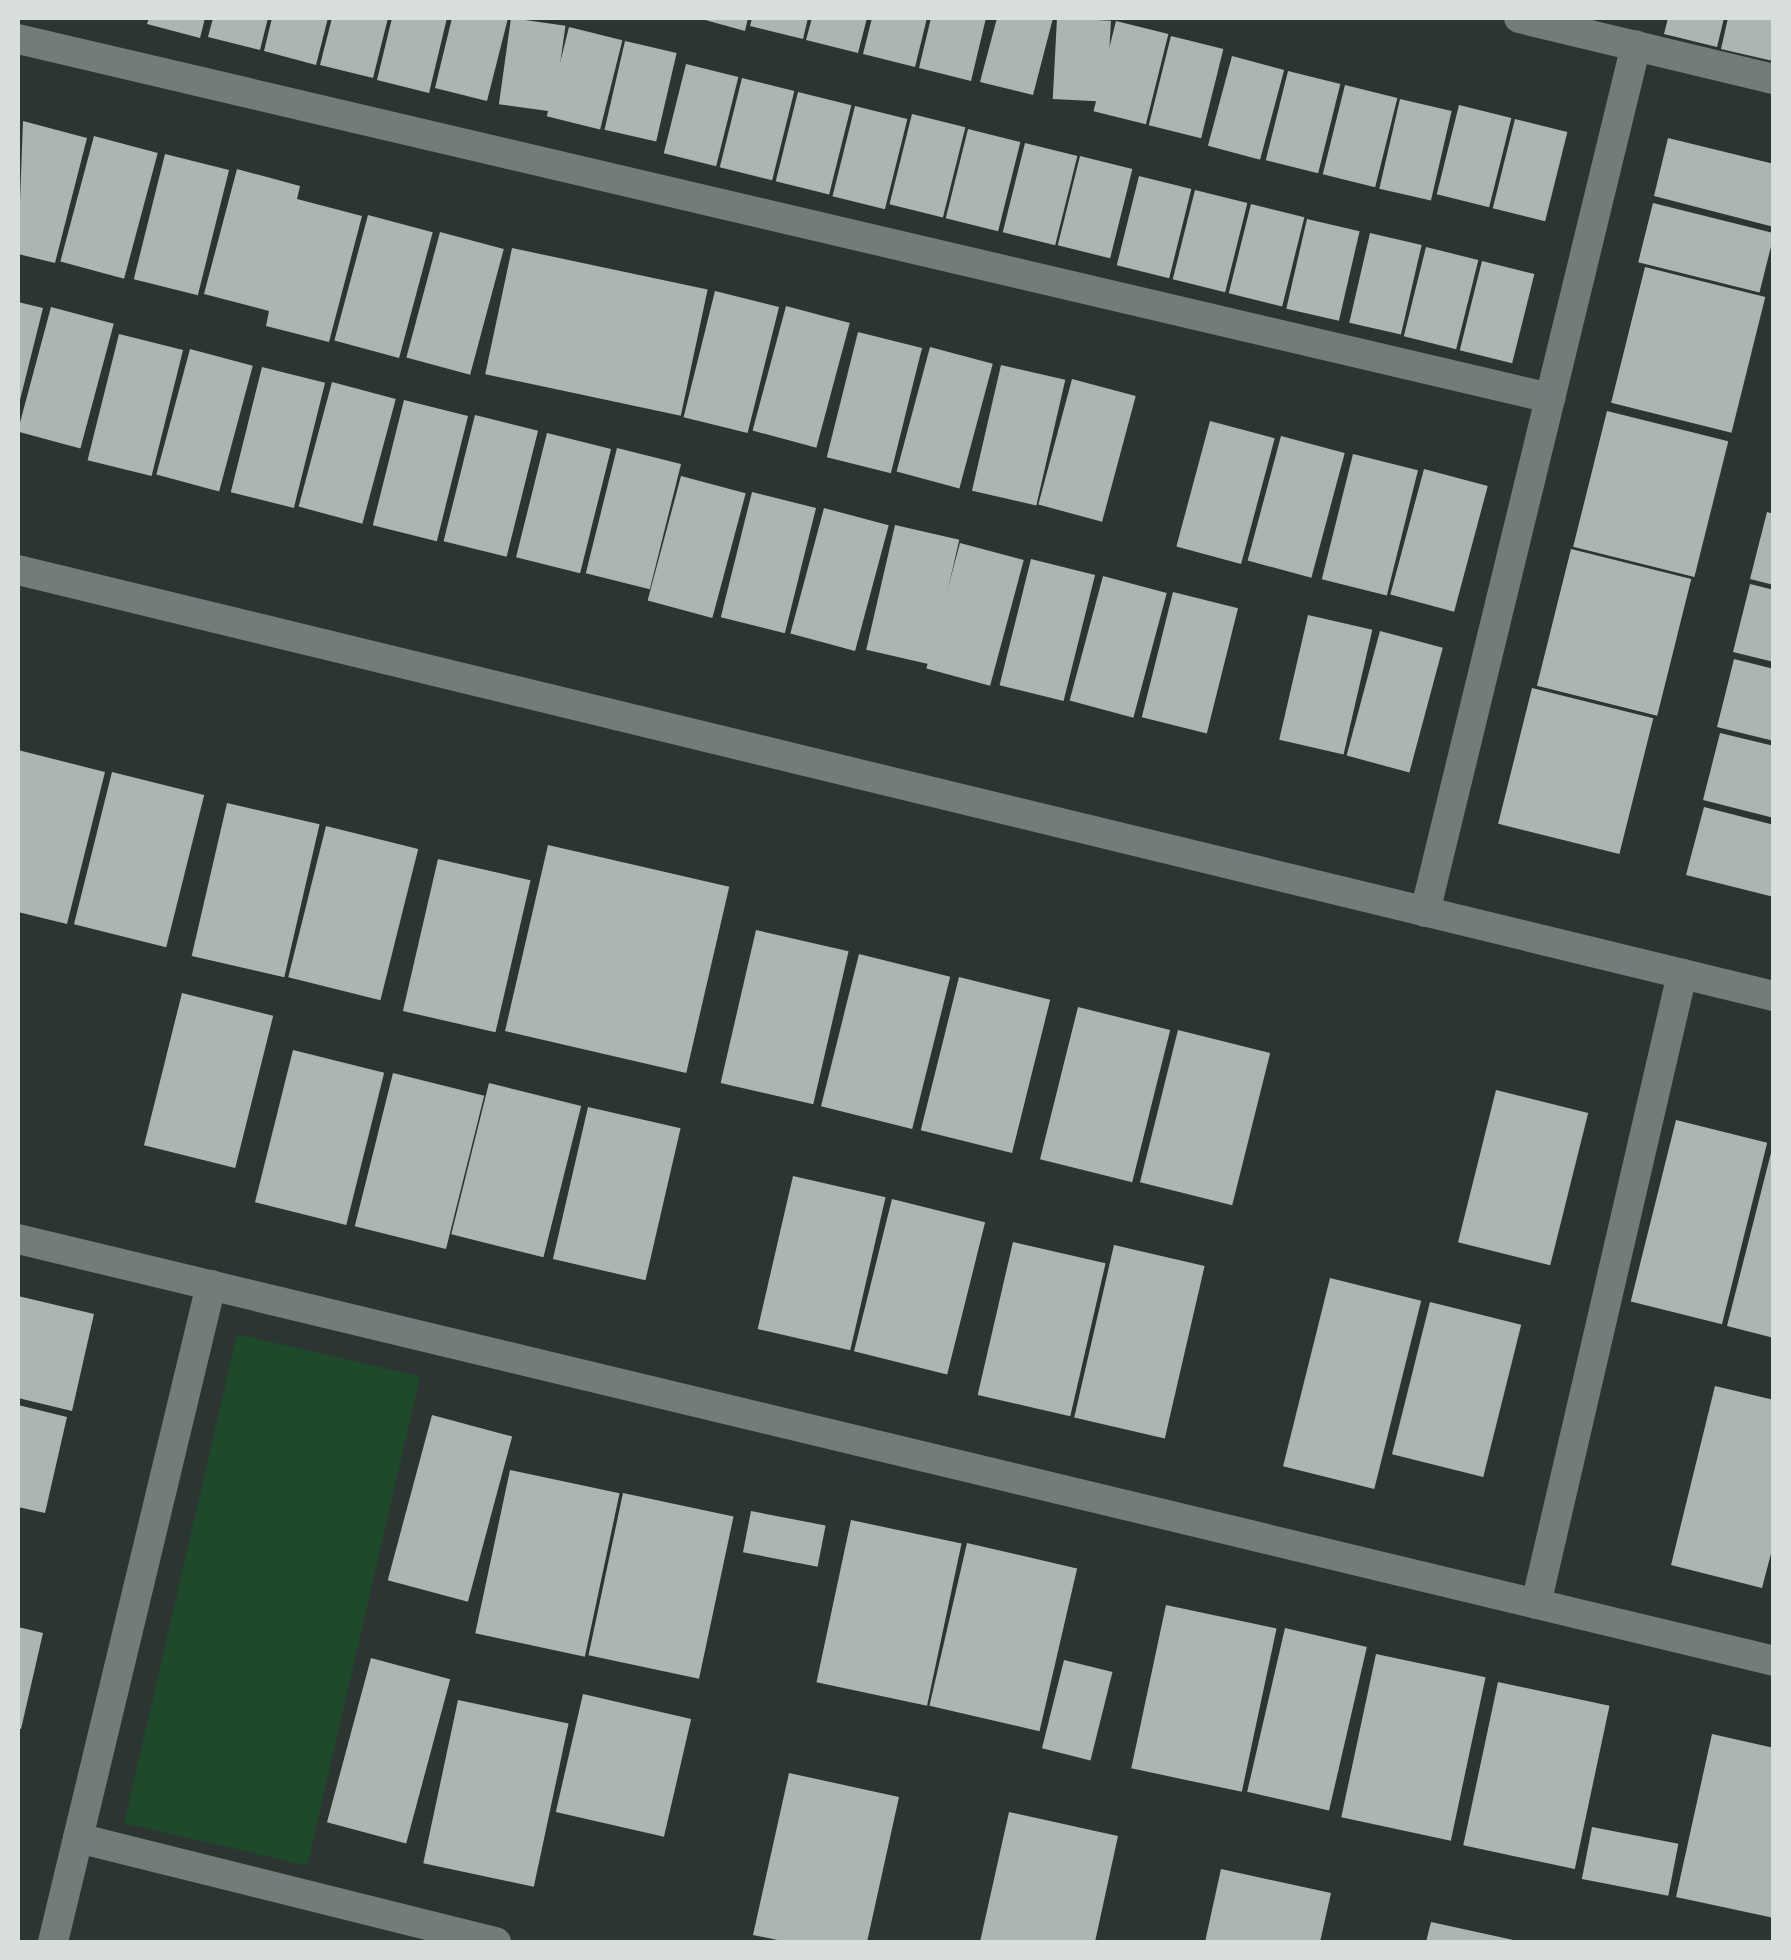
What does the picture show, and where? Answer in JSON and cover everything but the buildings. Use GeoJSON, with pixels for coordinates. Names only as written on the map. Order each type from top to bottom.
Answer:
{"type":"FeatureCollection","features":[{"type":"Feature","properties":{"kind":"street"},"geometry":{"type":"LineString","coordinates":[[1519,18],[1774,79]]}},
{"type":"Feature","properties":{"kind":"street"},"geometry":{"type":"LineString","coordinates":[[18,39],[1550,398]]}},
{"type":"Feature","properties":{"kind":"street"},"geometry":{"type":"LineString","coordinates":[[1425,912],[1636,46]]}},
{"type":"Feature","properties":{"kind":"street"},"geometry":{"type":"LineString","coordinates":[[18,570],[1774,996]]}},
{"type":"Feature","properties":{"kind":"street"},"geometry":{"type":"LineString","coordinates":[[1536,1604],[1682,974]]}},
{"type":"Feature","properties":{"kind":"street"},"geometry":{"type":"LineString","coordinates":[[18,1239],[1774,1661]]}},
{"type":"Feature","properties":{"kind":"street"},"geometry":{"type":"LineString","coordinates":[[52,1942],[211,1285]]}},
{"type":"Feature","properties":{"kind":"street"},"geometry":{"type":"LineString","coordinates":[[78,1838],[496,1942]]}},
{"type":"Feature","properties":{"kind":"green space"},"geometry":{"type":"Polygon","coordinates":[[[237,1334],[420,1376],[307,1865],[124,1823],[237,1334]]]}}]}
